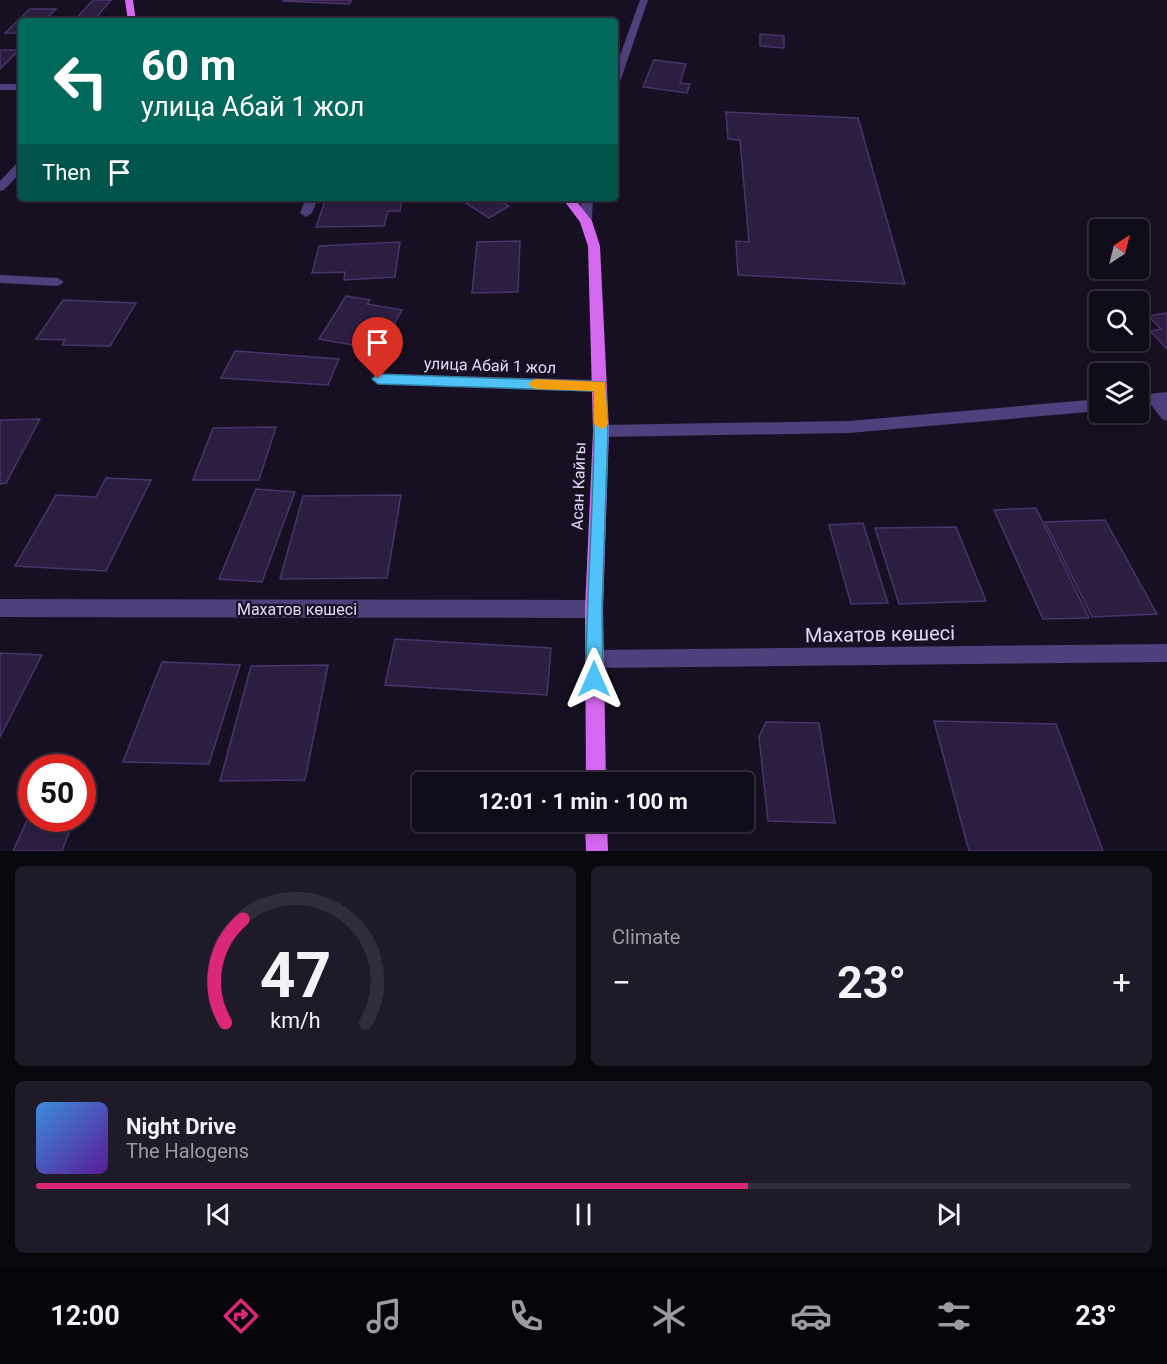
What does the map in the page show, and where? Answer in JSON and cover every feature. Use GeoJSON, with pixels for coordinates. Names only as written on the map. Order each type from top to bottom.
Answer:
{"type":"FeatureCollection","features":[{"type":"Feature","properties":{"kind":"main road"},"geometry":{"type":"LineString","coordinates":[[129,0],[132,18]]}},
{"type":"Feature","properties":{"kind":"main road","name":"Асан Кайгы"},"geometry":{"type":"LineString","coordinates":[[570,201],[586,221],[594,246],[601,431],[594,609],[596,772]]}},
{"type":"Feature","properties":{"kind":"main road"},"geometry":{"type":"LineString","coordinates":[[596,832],[597,851]]}},
{"type":"Feature","properties":{"kind":"street"},"geometry":{"type":"LineString","coordinates":[[618,74],[644,0]]}},
{"type":"Feature","properties":{"kind":"street"},"geometry":{"type":"LineString","coordinates":[[0,87],[18,87]]}},
{"type":"Feature","properties":{"kind":"street"},"geometry":{"type":"LineString","coordinates":[[0,188],[18,168]]}},
{"type":"Feature","properties":{"kind":"street"},"geometry":{"type":"LineString","coordinates":[[306,213],[311,201]]}},
{"type":"Feature","properties":{"kind":"street"},"geometry":{"type":"LineString","coordinates":[[586,221],[587,201]]}},
{"type":"Feature","properties":{"kind":"street"},"geometry":{"type":"LineString","coordinates":[[0,279],[58,282]]}},
{"type":"Feature","properties":{"kind":"street","name":"улица Абай 1 жол"},"geometry":{"type":"LineString","coordinates":[[378,379],[600,386]]}},
{"type":"Feature","properties":{"kind":"street"},"geometry":{"type":"LineString","coordinates":[[1161,399],[1167,415]]}},
{"type":"Feature","properties":{"kind":"street"},"geometry":{"type":"LineString","coordinates":[[601,431],[849,427],[1089,406]]}},
{"type":"Feature","properties":{"kind":"street","name":"Махатов көшесі"},"geometry":{"type":"LineString","coordinates":[[0,608],[594,609]]}},
{"type":"Feature","properties":{"kind":"street","name":"Махатов көшесі"},"geometry":{"type":"LineString","coordinates":[[594,659],[1167,653]]}},
{"type":"Feature","properties":{"kind":"building"},"geometry":{"type":"Polygon","coordinates":[[[93,0],[111,0],[96,18],[77,18],[93,0]]]}},
{"type":"Feature","properties":{"kind":"building"},"geometry":{"type":"Polygon","coordinates":[[[284,0],[352,0],[349,4],[284,0]]]}},
{"type":"Feature","properties":{"kind":"building"},"geometry":{"type":"Polygon","coordinates":[[[30,9],[56,9],[47,18],[21,18],[30,9]]]}},
{"type":"Feature","properties":{"kind":"building"},"geometry":{"type":"Polygon","coordinates":[[[18,21],[18,33],[5,33],[18,21]]]}},
{"type":"Feature","properties":{"kind":"building"},"geometry":{"type":"Polygon","coordinates":[[[760,34],[784,36],[784,48],[760,46],[760,34]]]}},
{"type":"Feature","properties":{"kind":"building"},"geometry":{"type":"Polygon","coordinates":[[[0,50],[18,50],[18,51],[0,69],[0,50]]]}},
{"type":"Feature","properties":{"kind":"building"},"geometry":{"type":"Polygon","coordinates":[[[654,60],[686,64],[680,83],[690,84],[687,93],[643,87],[654,60]]]}},
{"type":"Feature","properties":{"kind":"building"},"geometry":{"type":"Polygon","coordinates":[[[726,112],[858,118],[905,284],[738,275],[736,241],[749,242],[740,140],[728,139],[726,112]]]}},
{"type":"Feature","properties":{"kind":"building"},"geometry":{"type":"Polygon","coordinates":[[[325,201],[402,201],[400,211],[388,211],[384,226],[316,227],[325,201]]]}},
{"type":"Feature","properties":{"kind":"building"},"geometry":{"type":"Polygon","coordinates":[[[463,201],[501,201],[509,206],[489,218],[463,201]]]}},
{"type":"Feature","properties":{"kind":"building"},"geometry":{"type":"Polygon","coordinates":[[[520,241],[518,292],[472,293],[477,242],[520,241]]]}},
{"type":"Feature","properties":{"kind":"building"},"geometry":{"type":"Polygon","coordinates":[[[400,242],[395,277],[344,280],[345,272],[312,273],[319,246],[400,242]]]}},
{"type":"Feature","properties":{"kind":"building"},"geometry":{"type":"Polygon","coordinates":[[[346,296],[370,300],[367,304],[402,310],[380,350],[319,339],[346,296]]]}},
{"type":"Feature","properties":{"kind":"building"},"geometry":{"type":"Polygon","coordinates":[[[63,300],[136,303],[110,346],[62,345],[65,340],[36,339],[63,300]]]}},
{"type":"Feature","properties":{"kind":"building"},"geometry":{"type":"Polygon","coordinates":[[[1167,313],[1167,349],[1150,331],[1161,329],[1149,316],[1167,313]]]}},
{"type":"Feature","properties":{"kind":"building"},"geometry":{"type":"Polygon","coordinates":[[[235,351],[339,359],[328,385],[221,378],[235,351]]]}},
{"type":"Feature","properties":{"kind":"building"},"geometry":{"type":"Polygon","coordinates":[[[40,419],[6,483],[0,484],[0,420],[40,419]]]}},
{"type":"Feature","properties":{"kind":"building"},"geometry":{"type":"Polygon","coordinates":[[[276,427],[259,480],[193,480],[213,428],[276,427]]]}},
{"type":"Feature","properties":{"kind":"building"},"geometry":{"type":"Polygon","coordinates":[[[106,478],[151,480],[106,571],[15,566],[56,495],[96,497],[106,478]]]}},
{"type":"Feature","properties":{"kind":"building"},"geometry":{"type":"Polygon","coordinates":[[[256,489],[295,492],[262,582],[219,579],[256,489]]]}},
{"type":"Feature","properties":{"kind":"building"},"geometry":{"type":"Polygon","coordinates":[[[401,495],[387,578],[280,579],[303,496],[401,495]]]}},
{"type":"Feature","properties":{"kind":"building"},"geometry":{"type":"Polygon","coordinates":[[[1036,508],[1089,618],[1043,619],[994,510],[1036,508]]]}},
{"type":"Feature","properties":{"kind":"building"},"geometry":{"type":"Polygon","coordinates":[[[1105,520],[1157,614],[1092,617],[1045,522],[1105,520]]]}},
{"type":"Feature","properties":{"kind":"building"},"geometry":{"type":"Polygon","coordinates":[[[863,523],[888,603],[851,604],[829,525],[863,523]]]}},
{"type":"Feature","properties":{"kind":"building"},"geometry":{"type":"Polygon","coordinates":[[[956,527],[986,601],[899,604],[875,528],[956,527]]]}},
{"type":"Feature","properties":{"kind":"building"},"geometry":{"type":"Polygon","coordinates":[[[395,639],[551,648],[547,695],[385,685],[395,639]]]}},
{"type":"Feature","properties":{"kind":"building"},"geometry":{"type":"Polygon","coordinates":[[[0,653],[42,655],[0,737],[0,653]]]}},
{"type":"Feature","properties":{"kind":"building"},"geometry":{"type":"Polygon","coordinates":[[[162,662],[240,665],[209,764],[123,762],[162,662]]]}},
{"type":"Feature","properties":{"kind":"building"},"geometry":{"type":"Polygon","coordinates":[[[328,665],[305,780],[220,781],[251,666],[328,665]]]}},
{"type":"Feature","properties":{"kind":"building"},"geometry":{"type":"Polygon","coordinates":[[[934,721],[1056,724],[1103,851],[969,851],[934,721]]]}},
{"type":"Feature","properties":{"kind":"building"},"geometry":{"type":"Polygon","coordinates":[[[766,722],[819,723],[835,823],[768,821],[759,737],[766,722]]]}},
{"type":"Feature","properties":{"kind":"building"},"geometry":{"type":"Polygon","coordinates":[[[22,832],[69,832],[62,851],[13,851],[22,832]]]}},
{"type":"Feature","properties":{"kind":"slow traffic"},"geometry":{"type":"LineString","coordinates":[[535,384],[600,386],[601,424]]}},
{"type":"Feature","properties":{"kind":"route"},"geometry":{"type":"LineString","coordinates":[[378,379],[600,386],[601,431],[594,609],[594,679]]}}]}
